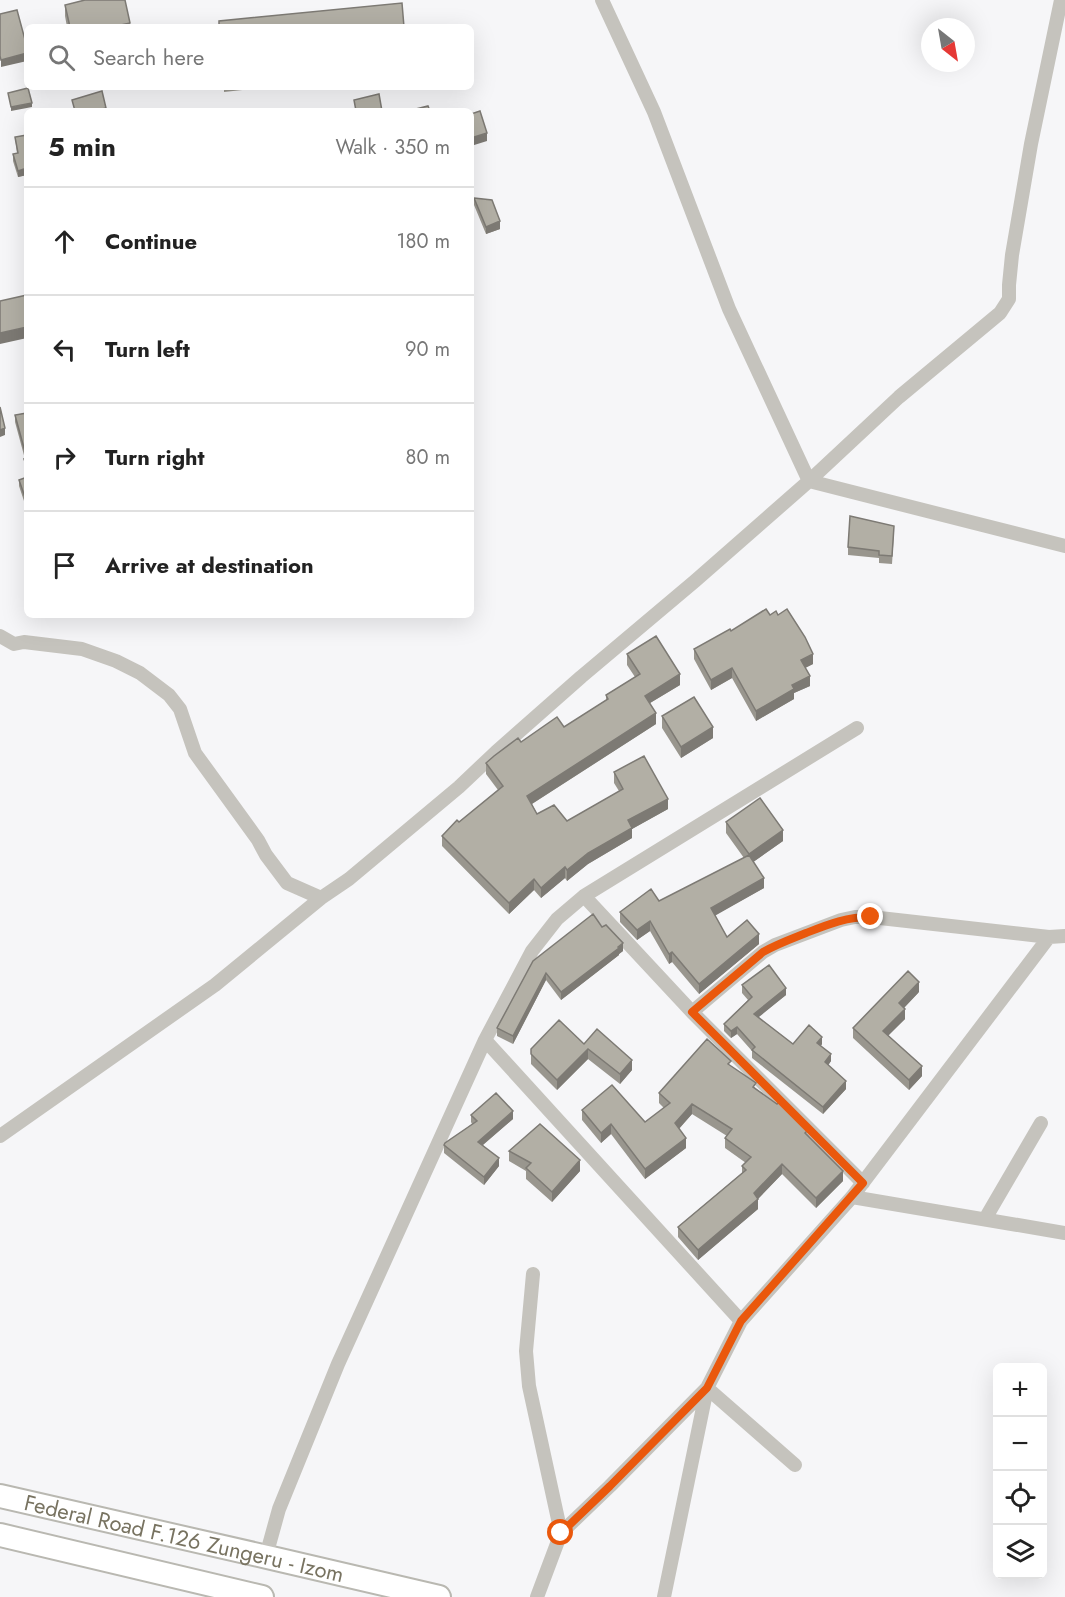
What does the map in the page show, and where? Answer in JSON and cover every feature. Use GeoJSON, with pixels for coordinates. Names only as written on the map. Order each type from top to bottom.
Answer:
{"type":"FeatureCollection","features":[{"type":"Feature","properties":{"kind":"main road","name":"Federal Road F.126 Zungeru - Izom"},"geometry":{"type":"LineString","coordinates":[[0,1496],[439,1597]]}},
{"type":"Feature","properties":{"kind":"main road","name":"Federal Road F.126 Zungeru - Izom"},"geometry":{"type":"LineString","coordinates":[[0,1535],[262,1597]]}},
{"type":"Feature","properties":{"kind":"street"},"geometry":{"type":"LineString","coordinates":[[602,0],[654,112],[729,309],[809,481]]}},
{"type":"Feature","properties":{"kind":"street"},"geometry":{"type":"LineString","coordinates":[[0,1136],[215,985],[321,898],[349,879],[459,787],[581,677],[696,581],[899,397],[1000,313],[1009,299],[1012,255],[1031,144],[1061,0]]}},
{"type":"Feature","properties":{"kind":"street"},"geometry":{"type":"LineString","coordinates":[[809,481],[1065,546]]}},
{"type":"Feature","properties":{"kind":"street"},"geometry":{"type":"LineString","coordinates":[[0,636],[14,644],[24,642],[82,649],[116,661],[140,673],[169,695],[180,709],[195,753],[258,840],[266,855],[287,883],[321,898]]}},
{"type":"Feature","properties":{"kind":"street"},"geometry":{"type":"LineString","coordinates":[[266,1556],[279,1509],[338,1364],[486,1040],[532,951],[557,919],[584,896],[857,728]]}},
{"type":"Feature","properties":{"kind":"street"},"geometry":{"type":"LineString","coordinates":[[584,896],[692,1012],[863,1183]]}},
{"type":"Feature","properties":{"kind":"street"},"geometry":{"type":"LineString","coordinates":[[692,1012],[763,952],[775,945],[855,917],[1049,937],[1065,936]]}},
{"type":"Feature","properties":{"kind":"street"},"geometry":{"type":"LineString","coordinates":[[664,1597],[707,1388],[741,1321],[852,1197],[1049,937]]}},
{"type":"Feature","properties":{"kind":"street"},"geometry":{"type":"LineString","coordinates":[[486,1040],[741,1321]]}},
{"type":"Feature","properties":{"kind":"street"},"geometry":{"type":"LineString","coordinates":[[985,1219],[1041,1123]]}},
{"type":"Feature","properties":{"kind":"street"},"geometry":{"type":"LineString","coordinates":[[852,1197],[1065,1233]]}},
{"type":"Feature","properties":{"kind":"street"},"geometry":{"type":"LineString","coordinates":[[533,1274],[526,1351],[529,1386],[561,1533]]}},
{"type":"Feature","properties":{"kind":"street"},"geometry":{"type":"LineString","coordinates":[[537,1597],[561,1533],[707,1388]]}},
{"type":"Feature","properties":{"kind":"street"},"geometry":{"type":"LineString","coordinates":[[707,1388],[795,1465]]}},
{"type":"Feature","properties":{"kind":"building"},"geometry":{"type":"Polygon","coordinates":[[[85,0],[125,0],[130,23],[69,24],[65,5],[85,0]]]}},
{"type":"Feature","properties":{"kind":"building"},"geometry":{"type":"Polygon","coordinates":[[[402,3],[404,24],[219,24],[219,21],[402,3]]]}},
{"type":"Feature","properties":{"kind":"building"},"geometry":{"type":"Polygon","coordinates":[[[17,10],[24,36],[24,54],[1,60],[0,14],[17,10]]]}},
{"type":"Feature","properties":{"kind":"building"},"geometry":{"type":"Polygon","coordinates":[[[29,90],[32,103],[11,107],[8,93],[29,90]]]}},
{"type":"Feature","properties":{"kind":"building"},"geometry":{"type":"Polygon","coordinates":[[[102,91],[106,108],[74,108],[72,100],[102,91]]]}},
{"type":"Feature","properties":{"kind":"building"},"geometry":{"type":"Polygon","coordinates":[[[379,94],[381,108],[355,108],[354,100],[379,94]]]}},
{"type":"Feature","properties":{"kind":"building"},"geometry":{"type":"Polygon","coordinates":[[[480,111],[487,133],[474,137],[474,113],[480,111]]]}},
{"type":"Feature","properties":{"kind":"building"},"geometry":{"type":"Polygon","coordinates":[[[24,136],[24,169],[18,171],[13,154],[18,153],[15,137],[24,136]]]}},
{"type":"Feature","properties":{"kind":"building"},"geometry":{"type":"Polygon","coordinates":[[[474,198],[492,200],[500,221],[486,227],[474,198]]]}},
{"type":"Feature","properties":{"kind":"building"},"geometry":{"type":"Polygon","coordinates":[[[24,296],[24,328],[0,333],[0,301],[24,296]]]}},
{"type":"Feature","properties":{"kind":"building"},"geometry":{"type":"Polygon","coordinates":[[[0,407],[5,428],[0,430],[0,407]]]}},
{"type":"Feature","properties":{"kind":"building"},"geometry":{"type":"Polygon","coordinates":[[[24,414],[24,448],[15,415],[24,414]]]}},
{"type":"Feature","properties":{"kind":"building"},"geometry":{"type":"Polygon","coordinates":[[[24,478],[24,494],[19,480],[24,478]]]}},
{"type":"Feature","properties":{"kind":"building"},"geometry":{"type":"Polygon","coordinates":[[[850,516],[894,526],[892,556],[879,555],[879,551],[848,547],[850,516]]]}},
{"type":"Feature","properties":{"kind":"building"},"geometry":{"type":"Polygon","coordinates":[[[766,609],[770,615],[776,611],[778,615],[787,609],[813,654],[801,660],[810,676],[792,685],[794,689],[756,711],[732,668],[711,680],[694,649],[730,629],[731,631],[766,609]]]}},
{"type":"Feature","properties":{"kind":"building"},"geometry":{"type":"Polygon","coordinates":[[[656,636],[680,674],[645,696],[656,713],[527,796],[537,814],[554,805],[567,821],[623,789],[614,772],[644,756],[668,799],[628,820],[632,828],[588,853],[567,870],[565,867],[541,888],[534,879],[509,903],[442,836],[457,820],[459,822],[503,786],[486,763],[518,738],[521,742],[557,717],[564,727],[608,699],[606,695],[640,674],[627,654],[656,636]]]}},
{"type":"Feature","properties":{"kind":"building"},"geometry":{"type":"Polygon","coordinates":[[[694,697],[713,727],[681,747],[662,716],[694,697]]]}},
{"type":"Feature","properties":{"kind":"building"},"geometry":{"type":"Polygon","coordinates":[[[760,798],[783,830],[749,854],[726,822],[760,798]]]}},
{"type":"Feature","properties":{"kind":"building"},"geometry":{"type":"Polygon","coordinates":[[[749,855],[764,878],[711,908],[727,937],[747,920],[759,934],[699,984],[672,952],[669,954],[650,921],[637,930],[620,912],[651,889],[659,901],[749,855]]]}},
{"type":"Feature","properties":{"kind":"building"},"geometry":{"type":"Polygon","coordinates":[[[593,914],[602,927],[606,925],[623,943],[619,948],[561,992],[546,973],[513,1036],[497,1028],[533,961],[593,914]]]}},
{"type":"Feature","properties":{"kind":"building"},"geometry":{"type":"Polygon","coordinates":[[[769,965],[786,988],[754,1014],[793,1044],[809,1025],[822,1037],[817,1043],[831,1054],[825,1062],[846,1081],[823,1107],[752,1050],[755,1047],[737,1027],[731,1031],[724,1024],[752,997],[742,985],[769,965]]]}},
{"type":"Feature","properties":{"kind":"building"},"geometry":{"type":"Polygon","coordinates":[[[908,971],[919,982],[899,1003],[905,1009],[883,1031],[922,1066],[909,1080],[853,1028],[908,971]]]}},
{"type":"Feature","properties":{"kind":"building"},"geometry":{"type":"Polygon","coordinates":[[[559,1020],[584,1044],[597,1029],[632,1060],[620,1074],[588,1049],[557,1080],[531,1054],[531,1049],[559,1020]]]}},
{"type":"Feature","properties":{"kind":"building"},"geometry":{"type":"Polygon","coordinates":[[[707,1039],[731,1061],[728,1064],[756,1083],[753,1087],[777,1104],[779,1102],[808,1130],[805,1133],[843,1171],[816,1198],[782,1164],[754,1193],[758,1199],[698,1250],[678,1227],[746,1170],[742,1166],[751,1157],[725,1138],[732,1129],[692,1104],[675,1123],[686,1138],[645,1169],[611,1124],[601,1133],[582,1110],[612,1085],[645,1122],[670,1103],[659,1093],[707,1039]]]}},
{"type":"Feature","properties":{"kind":"building"},"geometry":{"type":"Polygon","coordinates":[[[496,1093],[513,1111],[478,1142],[499,1158],[484,1177],[444,1145],[477,1121],[471,1115],[496,1093]]]}},
{"type":"Feature","properties":{"kind":"building"},"geometry":{"type":"Polygon","coordinates":[[[540,1124],[580,1160],[552,1192],[526,1168],[531,1163],[509,1151],[540,1124]]]}},
{"type":"Feature","properties":{"kind":"route"},"geometry":{"type":"LineString","coordinates":[[561,1533],[707,1388],[741,1321],[863,1183],[692,1012],[763,952],[775,945],[841,920],[871,917]]}}]}
